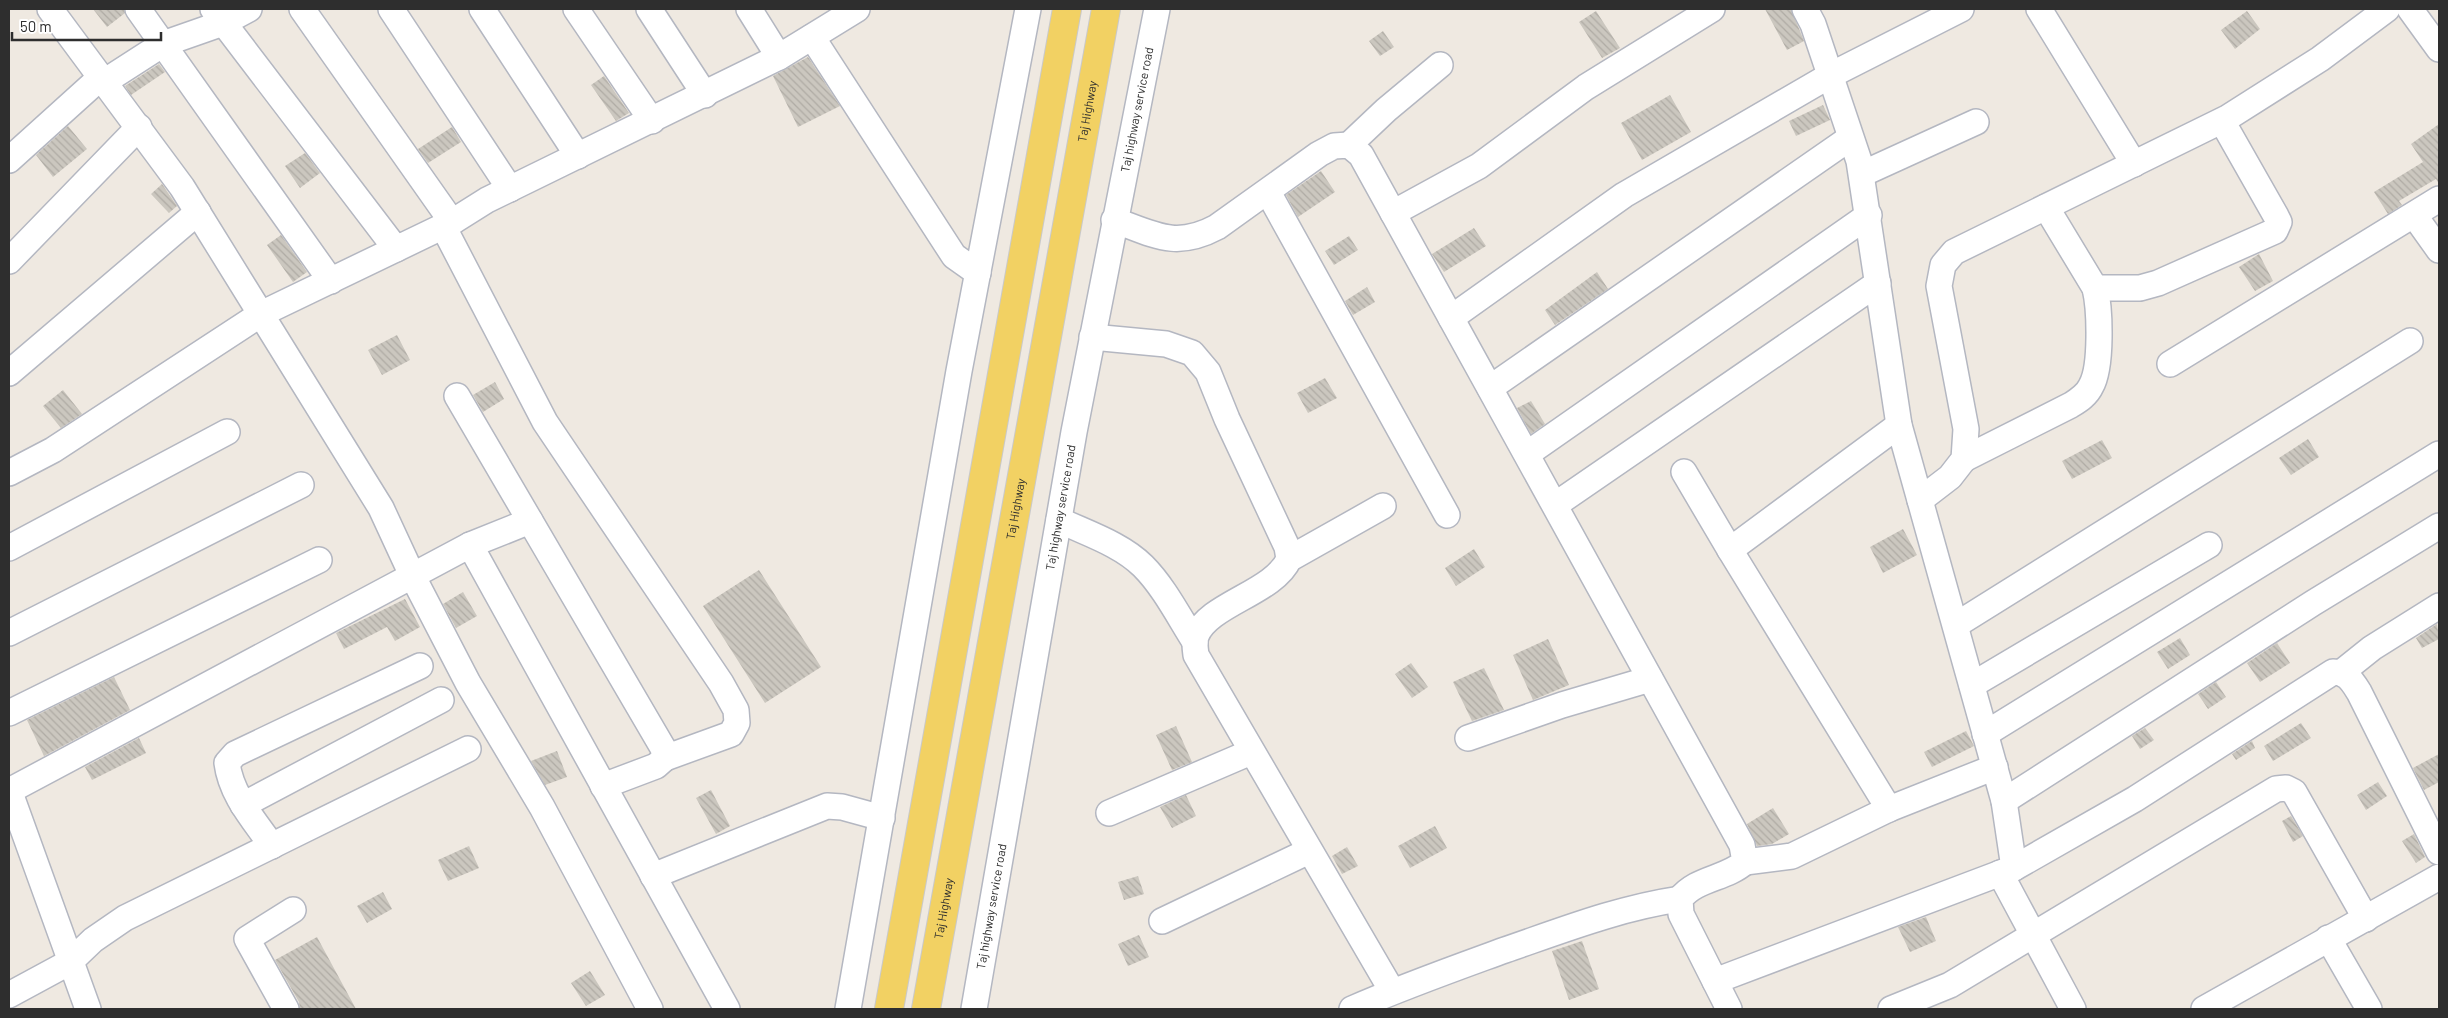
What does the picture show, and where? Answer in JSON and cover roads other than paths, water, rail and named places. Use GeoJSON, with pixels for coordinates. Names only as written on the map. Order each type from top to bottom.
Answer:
{"type":"FeatureCollection","features":[{"type":"Feature","properties":{"kind":"main road"},"geometry":{"type":"LineString","coordinates":[[889,1009],[1067,9]]}},
{"type":"Feature","properties":{"kind":"main road","name":"Taj Highway"},"geometry":{"type":"LineString","coordinates":[[926,1009],[1106,9]]}},
{"type":"Feature","properties":{"kind":"street"},"geometry":{"type":"LineString","coordinates":[[50,9],[140,127],[198,212],[381,508],[412,575],[468,683],[542,807],[650,1009]]}},
{"type":"Feature","properties":{"kind":"street"},"geometry":{"type":"LineString","coordinates":[[138,9],[331,281]]}},
{"type":"Feature","properties":{"kind":"street"},"geometry":{"type":"LineString","coordinates":[[9,160],[102,79],[163,44],[218,16],[249,9]]}},
{"type":"Feature","properties":{"kind":"street"},"geometry":{"type":"LineString","coordinates":[[302,9],[448,224],[545,422],[721,683],[736,710],[737,723],[731,734],[665,758],[656,766],[603,786]]}},
{"type":"Feature","properties":{"kind":"street"},"geometry":{"type":"LineString","coordinates":[[391,9],[510,189]]}},
{"type":"Feature","properties":{"kind":"street"},"geometry":{"type":"LineString","coordinates":[[482,9],[578,156]]}},
{"type":"Feature","properties":{"kind":"street"},"geometry":{"type":"LineString","coordinates":[[576,9],[652,121]]}},
{"type":"Feature","properties":{"kind":"street"},"geometry":{"type":"LineString","coordinates":[[649,9],[705,95]]}},
{"type":"Feature","properties":{"kind":"street"},"geometry":{"type":"LineString","coordinates":[[749,9],[779,57]]}},
{"type":"Feature","properties":{"kind":"street"},"geometry":{"type":"LineString","coordinates":[[9,473],[52,450],[261,314],[448,224],[510,189],[705,95],[779,57],[857,9]]}},
{"type":"Feature","properties":{"kind":"street"},"geometry":{"type":"LineString","coordinates":[[848,1009],[978,273],[1028,9]]}},
{"type":"Feature","properties":{"kind":"street","name":"Taj highway service road"},"geometry":{"type":"LineString","coordinates":[[974,1009],[1092,337],[1157,9]]}},
{"type":"Feature","properties":{"kind":"street"},"geometry":{"type":"LineString","coordinates":[[1393,213],[1479,166],[1586,87],[1712,9]]}},
{"type":"Feature","properties":{"kind":"street"},"geometry":{"type":"LineString","coordinates":[[1805,9],[1862,174],[1899,425],[2004,801],[2007,871],[2032,935],[2073,1009]]}},
{"type":"Feature","properties":{"kind":"street"},"geometry":{"type":"LineString","coordinates":[[1451,318],[1624,195],[1829,76],[1961,9]]}},
{"type":"Feature","properties":{"kind":"street"},"geometry":{"type":"LineString","coordinates":[[2039,9],[2134,164]]}},
{"type":"Feature","properties":{"kind":"street"},"geometry":{"type":"LineString","coordinates":[[1964,459],[1966,429],[1939,286],[1943,265],[1954,252],[2222,121],[2320,59],[2387,9]]}},
{"type":"Feature","properties":{"kind":"street"},"geometry":{"type":"LineString","coordinates":[[218,16],[396,249]]}},
{"type":"Feature","properties":{"kind":"street"},"geometry":{"type":"LineString","coordinates":[[2425,18],[2439,50]]}},
{"type":"Feature","properties":{"kind":"street"},"geometry":{"type":"LineString","coordinates":[[812,37],[954,256],[978,273]]}},
{"type":"Feature","properties":{"kind":"street"},"geometry":{"type":"LineString","coordinates":[[1114,220],[1157,235],[1179,240],[1199,237],[1268,192],[1319,154],[1334,146],[1349,145],[1386,110],[1440,65]]}},
{"type":"Feature","properties":{"kind":"street"},"geometry":{"type":"LineString","coordinates":[[2095,288],[2140,288],[2158,283],[2275,231],[2279,222],[2222,121]]}},
{"type":"Feature","properties":{"kind":"street"},"geometry":{"type":"LineString","coordinates":[[1862,174],[1976,122]]}},
{"type":"Feature","properties":{"kind":"street"},"geometry":{"type":"LineString","coordinates":[[9,261],[140,127]]}},
{"type":"Feature","properties":{"kind":"street"},"geometry":{"type":"LineString","coordinates":[[1490,388],[1850,138]]}},
{"type":"Feature","properties":{"kind":"street"},"geometry":{"type":"LineString","coordinates":[[1349,145],[1360,155],[1527,454],[1742,845],[1745,862]]}},
{"type":"Feature","properties":{"kind":"street"},"geometry":{"type":"LineString","coordinates":[[1268,192],[1446,515]]}},
{"type":"Feature","properties":{"kind":"street"},"geometry":{"type":"LineString","coordinates":[[2170,364],[2439,199]]}},
{"type":"Feature","properties":{"kind":"street"},"geometry":{"type":"LineString","coordinates":[[1920,500],[1950,477],[1964,459],[2071,405],[2082,398],[2092,386],[2098,350],[2098,300],[2095,288],[2046,207]]}},
{"type":"Feature","properties":{"kind":"street"},"geometry":{"type":"LineString","coordinates":[[9,373],[198,212]]}},
{"type":"Feature","properties":{"kind":"street"},"geometry":{"type":"LineString","coordinates":[[1527,454],[1868,215]]}},
{"type":"Feature","properties":{"kind":"street"},"geometry":{"type":"LineString","coordinates":[[2414,215],[2439,250]]}},
{"type":"Feature","properties":{"kind":"street"},"geometry":{"type":"LineString","coordinates":[[1554,505],[1878,283]]}},
{"type":"Feature","properties":{"kind":"street"},"geometry":{"type":"LineString","coordinates":[[1092,337],[1166,344],[1192,353],[1208,372],[1227,419],[1288,547],[1289,559]]}},
{"type":"Feature","properties":{"kind":"street"},"geometry":{"type":"LineString","coordinates":[[1956,625],[2410,341]]}},
{"type":"Feature","properties":{"kind":"street"},"geometry":{"type":"LineString","coordinates":[[457,396],[663,748],[665,758]]}},
{"type":"Feature","properties":{"kind":"street"},"geometry":{"type":"LineString","coordinates":[[1730,550],[1899,425]]}},
{"type":"Feature","properties":{"kind":"street"},"geometry":{"type":"LineString","coordinates":[[9,548],[226,432]]}},
{"type":"Feature","properties":{"kind":"street"},"geometry":{"type":"LineString","coordinates":[[1985,734],[2439,454]]}},
{"type":"Feature","properties":{"kind":"street"},"geometry":{"type":"LineString","coordinates":[[1684,472],[1889,809]]}},
{"type":"Feature","properties":{"kind":"street"},"geometry":{"type":"LineString","coordinates":[[9,633],[301,485]]}},
{"type":"Feature","properties":{"kind":"street"},"geometry":{"type":"LineString","coordinates":[[1194,642],[1197,634],[1212,617],[1280,574],[1289,559],[1383,506]]}},
{"type":"Feature","properties":{"kind":"street"},"geometry":{"type":"LineString","coordinates":[[1059,520],[1115,547],[1141,564],[1156,581],[1194,642],[1196,655],[1251,752],[1392,991]]}},
{"type":"Feature","properties":{"kind":"street"},"geometry":{"type":"LineString","coordinates":[[88,1009],[9,791],[412,575],[470,545],[530,521]]}},
{"type":"Feature","properties":{"kind":"street"},"geometry":{"type":"LineString","coordinates":[[2004,801],[2304,608],[2439,526]]}},
{"type":"Feature","properties":{"kind":"street"},"geometry":{"type":"LineString","coordinates":[[470,545],[727,1009]]}},
{"type":"Feature","properties":{"kind":"street"},"geometry":{"type":"LineString","coordinates":[[1972,685],[2209,546]]}},
{"type":"Feature","properties":{"kind":"street"},"geometry":{"type":"LineString","coordinates":[[9,713],[319,560]]}},
{"type":"Feature","properties":{"kind":"street"},"geometry":{"type":"LineString","coordinates":[[2342,672],[2372,648],[2439,606]]}},
{"type":"Feature","properties":{"kind":"street"},"geometry":{"type":"LineString","coordinates":[[272,846],[243,805],[229,778],[227,763],[235,754],[420,666]]}},
{"type":"Feature","properties":{"kind":"street"},"geometry":{"type":"LineString","coordinates":[[1714,981],[2007,871],[2135,799],[2333,672],[2342,672],[2351,679],[2359,692],[2439,852]]}},
{"type":"Feature","properties":{"kind":"street"},"geometry":{"type":"LineString","coordinates":[[1468,738],[1562,705],[1650,679]]}},
{"type":"Feature","properties":{"kind":"street"},"geometry":{"type":"LineString","coordinates":[[243,805],[441,700]]}},
{"type":"Feature","properties":{"kind":"street"},"geometry":{"type":"LineString","coordinates":[[9,995],[70,962],[93,940],[125,918],[468,749]]}},
{"type":"Feature","properties":{"kind":"street"},"geometry":{"type":"LineString","coordinates":[[1109,813],[1251,752]]}},
{"type":"Feature","properties":{"kind":"street"},"geometry":{"type":"LineString","coordinates":[[1352,1009],[1392,991],[1591,920],[1640,905],[1680,899],[1689,888],[1735,871],[1745,862],[1792,856],[1889,809],[1994,767]]}},
{"type":"Feature","properties":{"kind":"street"},"geometry":{"type":"LineString","coordinates":[[1891,1009],[1950,985],[2276,789],[2286,788],[2294,792],[2366,919]]}},
{"type":"Feature","properties":{"kind":"street"},"geometry":{"type":"LineString","coordinates":[[653,876],[827,806],[842,807],[882,818]]}},
{"type":"Feature","properties":{"kind":"street"},"geometry":{"type":"LineString","coordinates":[[1162,921],[1308,851]]}},
{"type":"Feature","properties":{"kind":"street"},"geometry":{"type":"LineString","coordinates":[[2204,1009],[2439,877]]}},
{"type":"Feature","properties":{"kind":"street"},"geometry":{"type":"LineString","coordinates":[[1680,899],[1681,914],[1729,1009]]}},
{"type":"Feature","properties":{"kind":"street"},"geometry":{"type":"LineString","coordinates":[[286,1009],[247,939],[292,910]]}},
{"type":"Feature","properties":{"kind":"street"},"geometry":{"type":"LineString","coordinates":[[2328,938],[2369,1009]]}}]}
